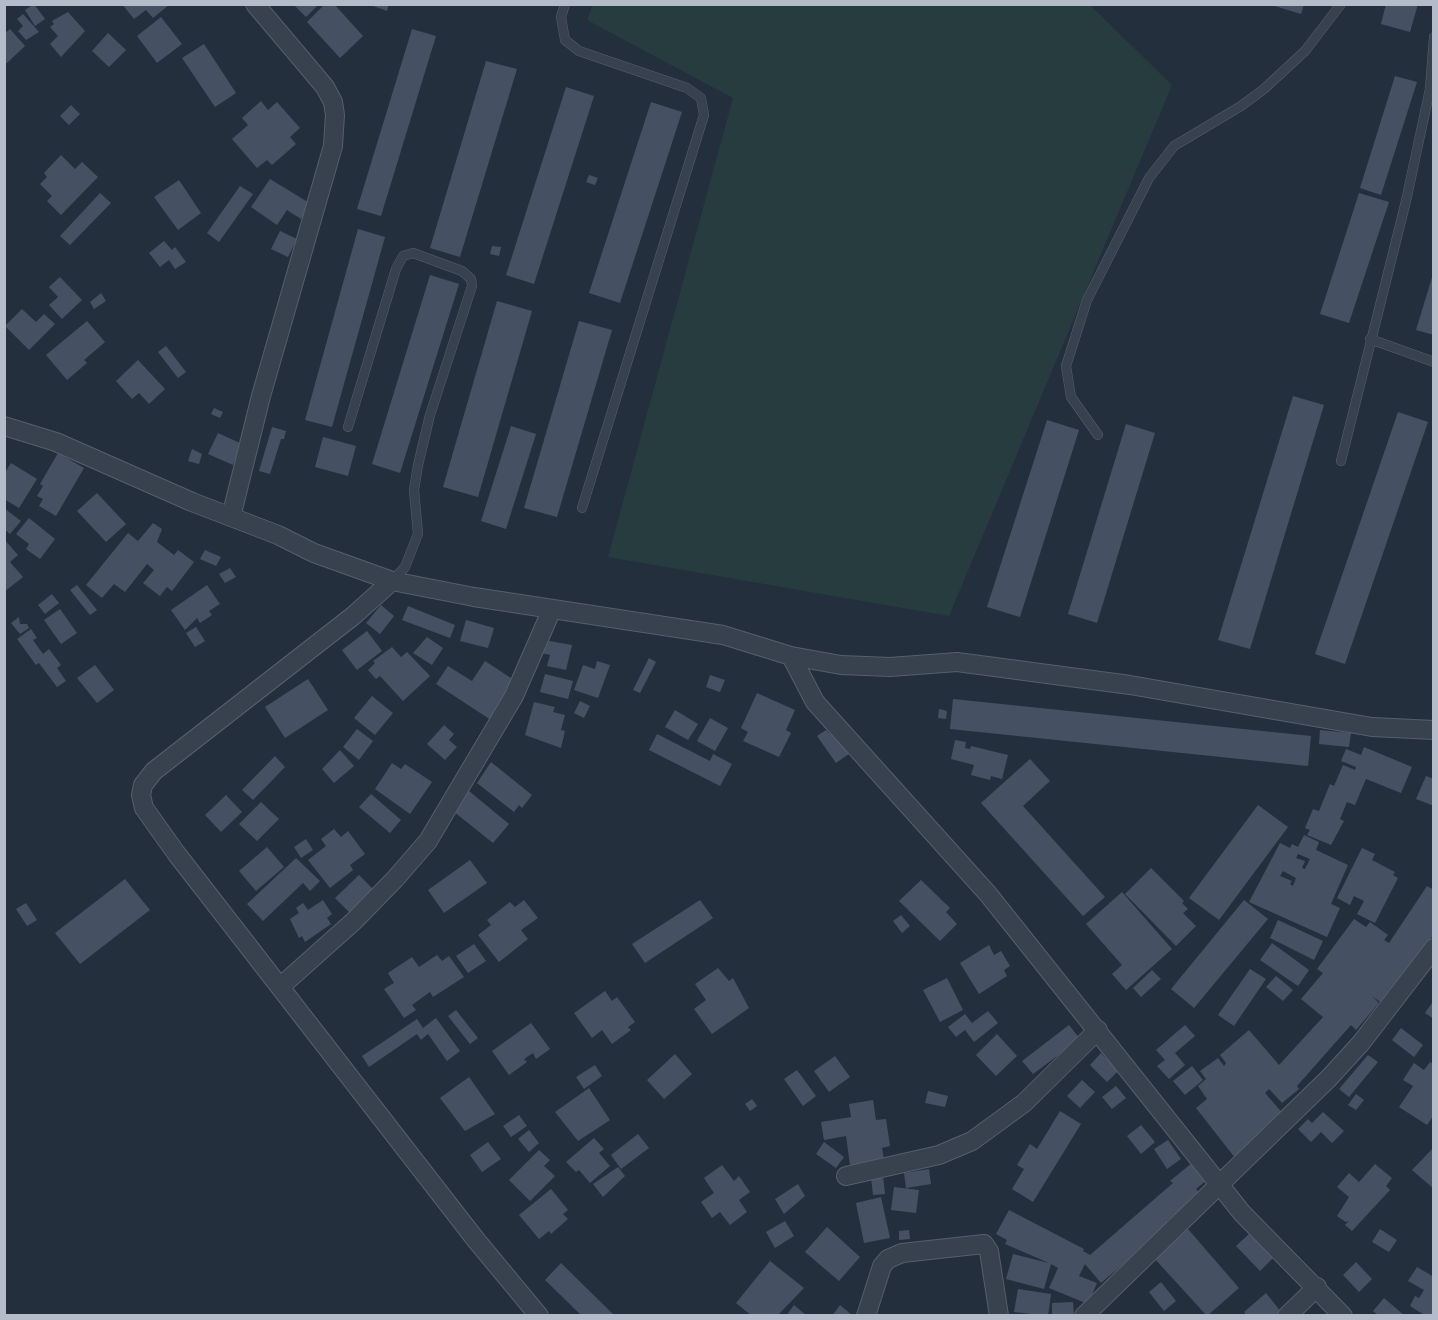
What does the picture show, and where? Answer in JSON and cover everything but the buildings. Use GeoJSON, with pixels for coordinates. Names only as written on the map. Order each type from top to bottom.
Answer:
{"type":"FeatureCollection","features":[{"type":"Feature","properties":{"kind":"street"},"geometry":{"type":"LineString","coordinates":[[231,517],[261,396],[333,146],[335,115],[333,102],[325,87],[255,4]]}},
{"type":"Feature","properties":{"kind":"street"},"geometry":{"type":"LineString","coordinates":[[4,426],[56,441],[314,553],[392,581],[552,609],[723,635],[791,656],[841,665],[890,667],[967,663],[1130,685],[1372,727],[1434,730]]}},
{"type":"Feature","properties":{"kind":"street"},"geometry":{"type":"LineString","coordinates":[[392,581],[352,616],[154,771],[143,785],[141,795],[144,808],[161,833],[476,1240],[539,1316]]}},
{"type":"Feature","properties":{"kind":"street"},"geometry":{"type":"LineString","coordinates":[[280,987],[362,913],[428,841],[514,696],[552,609]]}},
{"type":"Feature","properties":{"kind":"street"},"geometry":{"type":"LineString","coordinates":[[791,656],[815,702],[988,894],[1242,1213],[1343,1316]]}},
{"type":"Feature","properties":{"kind":"street"},"geometry":{"type":"LineString","coordinates":[[1084,1316],[1149,1251],[1221,1185],[1361,1043],[1434,948]]}},
{"type":"Feature","properties":{"kind":"street"},"geometry":{"type":"LineString","coordinates":[[846,1176],[939,1155],[972,1142],[1024,1103],[1098,1030]]}},
{"type":"Feature","properties":{"kind":"street"},"geometry":{"type":"LineString","coordinates":[[866,1316],[882,1266],[888,1259],[902,1253],[984,1244],[989,1251],[999,1316]]}},
{"type":"Feature","properties":{"kind":"street"},"geometry":{"type":"LineString","coordinates":[[1287,1316],[1317,1287]]}},
{"type":"Feature","properties":{"kind":"lane"},"geometry":{"type":"LineString","coordinates":[[565,4],[561,17],[565,40],[579,51],[687,88],[700,98],[704,115],[582,508]]}},
{"type":"Feature","properties":{"kind":"lane"},"geometry":{"type":"LineString","coordinates":[[1098,435],[1071,397],[1066,366],[1087,300],[1149,178],[1174,146],[1241,106],[1264,89],[1305,51],[1341,4]]}},
{"type":"Feature","properties":{"kind":"lane"},"geometry":{"type":"LineString","coordinates":[[1341,461],[1409,190],[1430,89],[1434,37]]}},
{"type":"Feature","properties":{"kind":"lane"},"geometry":{"type":"LineString","coordinates":[[348,427],[396,269],[403,256],[413,253],[462,271],[471,279],[472,286],[430,415],[418,465],[414,490],[418,534],[405,567],[392,581]]}},
{"type":"Feature","properties":{"kind":"lane"},"geometry":{"type":"LineString","coordinates":[[1370,339],[1434,362]]}},
{"type":"Feature","properties":{"kind":"green space"},"geometry":{"type":"Polygon","coordinates":[[[593,4],[1090,5],[1172,85],[949,616],[608,557],[733,98],[587,20],[593,4]]]}}]}
